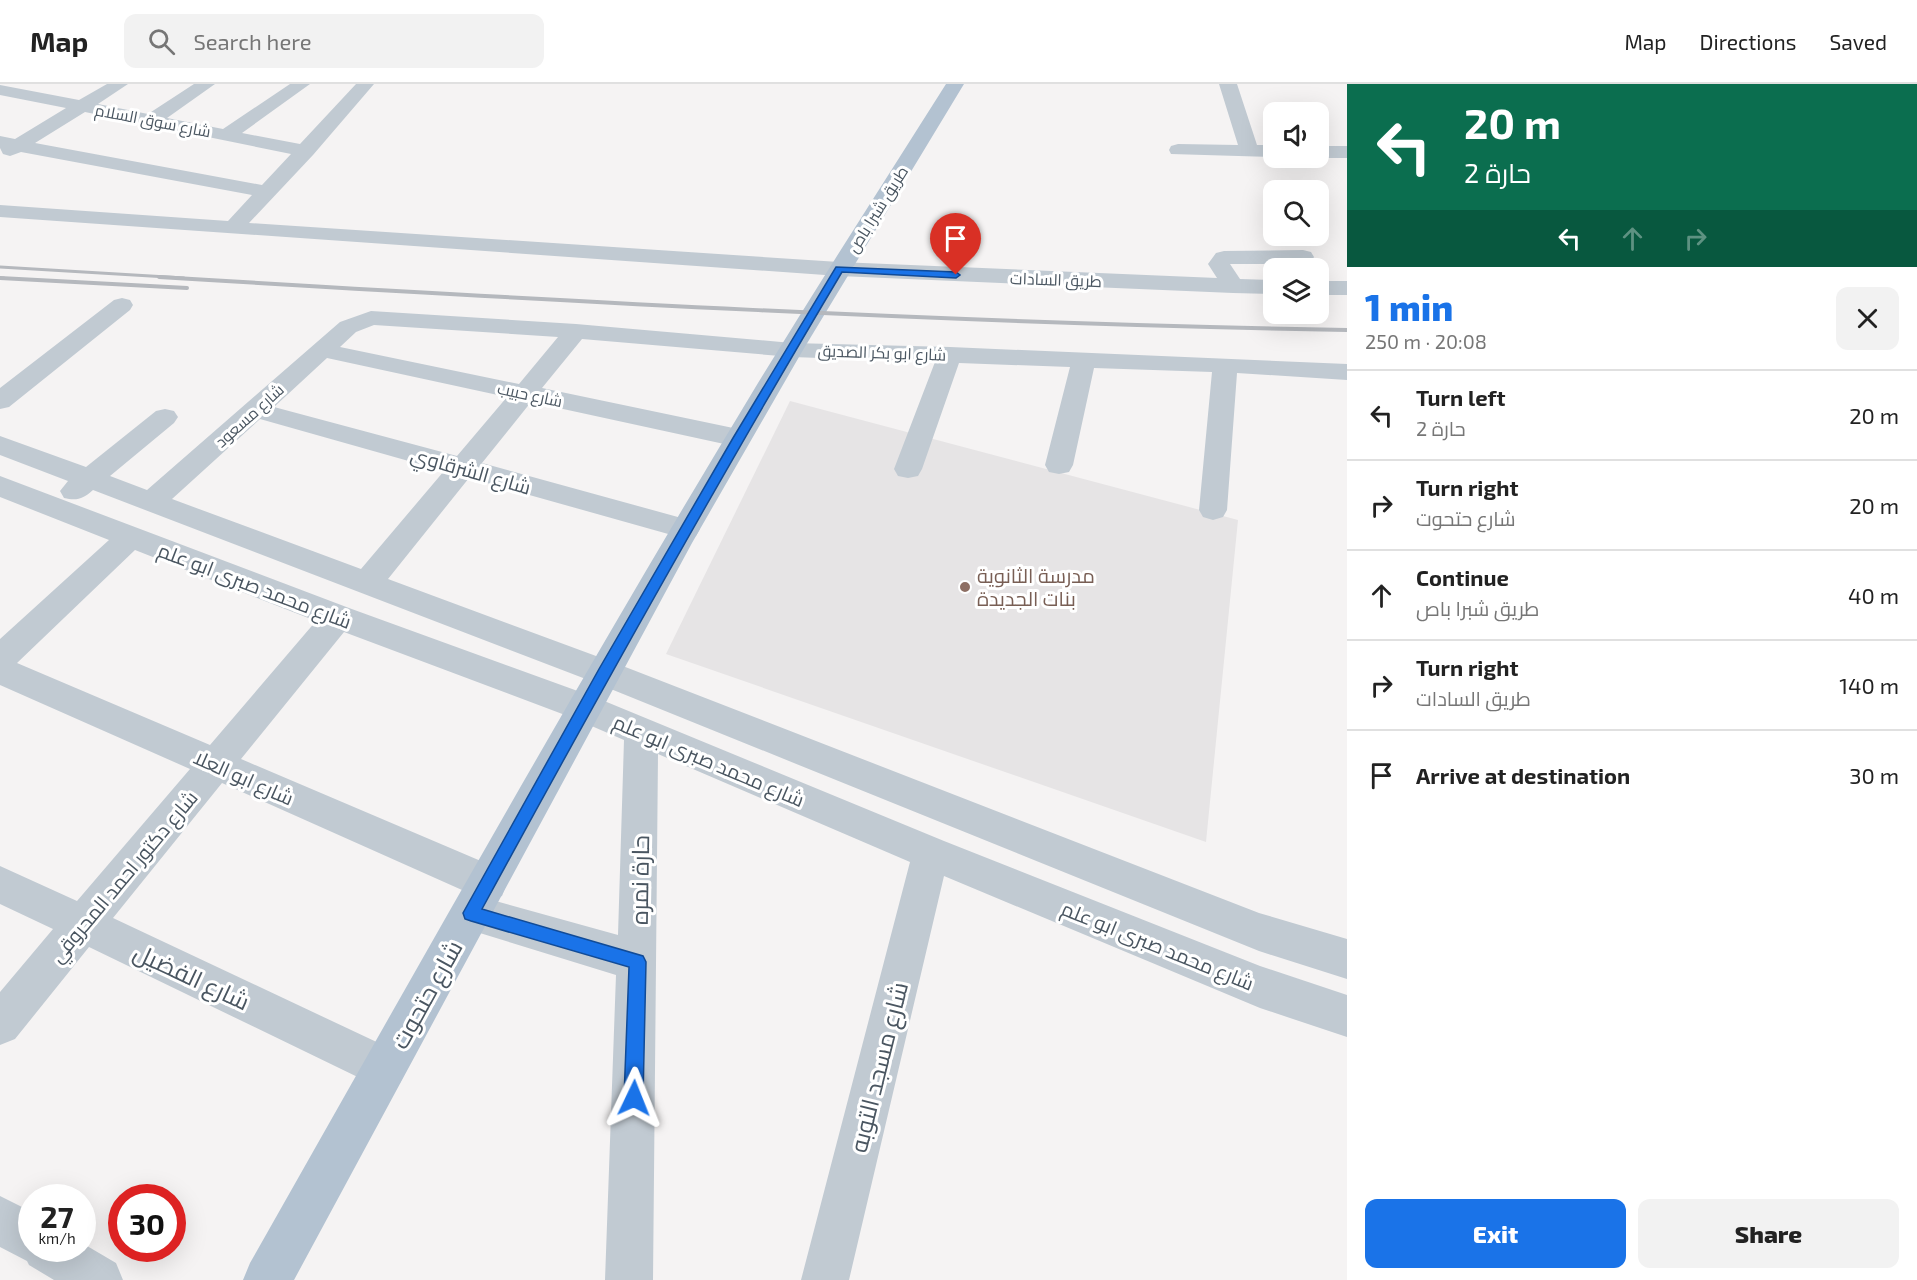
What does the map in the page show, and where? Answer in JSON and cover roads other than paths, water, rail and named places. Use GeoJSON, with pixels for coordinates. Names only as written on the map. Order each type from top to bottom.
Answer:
{"type":"FeatureCollection","features":[{"type":"Feature","properties":{"kind":"main road","name":"طريق شبرا باص"},"geometry":{"type":"LineString","coordinates":[[585,708],[603,672],[738,438],[839,269],[955,84]]}},
{"type":"Feature","properties":{"kind":"main road","name":"شارع حتحوت"},"geometry":{"type":"LineString","coordinates":[[267,1280],[585,708]]}},
{"type":"Feature","properties":{"kind":"street"},"geometry":{"type":"LineString","coordinates":[[21,94],[38,84]]}},
{"type":"Feature","properties":{"kind":"street"},"geometry":{"type":"LineString","coordinates":[[0,156],[9,143],[83,106],[119,84]]}},
{"type":"Feature","properties":{"kind":"street"},"geometry":{"type":"LineString","coordinates":[[151,120],[206,84]]}},
{"type":"Feature","properties":{"kind":"street"},"geometry":{"type":"LineString","coordinates":[[239,222],[365,84]]}},
{"type":"Feature","properties":{"kind":"street"},"geometry":{"type":"LineString","coordinates":[[1228,84],[1249,151]]}},
{"type":"Feature","properties":{"kind":"street","name":"شارع سوق السلام"},"geometry":{"type":"LineString","coordinates":[[0,90],[306,151]]}},
{"type":"Feature","properties":{"kind":"street"},"geometry":{"type":"LineString","coordinates":[[226,135],[283,97],[302,92]]}},
{"type":"Feature","properties":{"kind":"street"},"geometry":{"type":"LineString","coordinates":[[322,105],[342,109]]}},
{"type":"Feature","properties":{"kind":"street"},"geometry":{"type":"LineString","coordinates":[[162,139],[180,126]]}},
{"type":"Feature","properties":{"kind":"street"},"geometry":{"type":"LineString","coordinates":[[9,143],[267,192]]}},
{"type":"Feature","properties":{"kind":"street"},"geometry":{"type":"LineString","coordinates":[[1178,150],[1263,151]]}},
{"type":"Feature","properties":{"kind":"street"},"geometry":{"type":"LineString","coordinates":[[125,165],[143,152]]}},
{"type":"Feature","properties":{"kind":"street"},"geometry":{"type":"LineString","coordinates":[[1329,152],[1347,152]]}},
{"type":"Feature","properties":{"kind":"street","name":"طريق السادات"},"geometry":{"type":"LineString","coordinates":[[0,211],[239,222],[839,269],[1263,286]]}},
{"type":"Feature","properties":{"kind":"street"},"geometry":{"type":"LineString","coordinates":[[1233,286],[1219,264],[1224,258],[1303,257]]}},
{"type":"Feature","properties":{"kind":"street"},"geometry":{"type":"LineString","coordinates":[[1329,288],[1347,288]]}},
{"type":"Feature","properties":{"kind":"street"},"geometry":{"type":"LineString","coordinates":[[0,401],[122,305]]}},
{"type":"Feature","properties":{"kind":"street","name":"شارع ابو بكر الصديق"},"geometry":{"type":"LineString","coordinates":[[348,327],[362,320],[380,318],[576,331],[792,350],[950,354],[1347,372]]}},
{"type":"Feature","properties":{"kind":"street","name":"شارع مسعود"},"geometry":{"type":"LineString","coordinates":[[150,503],[348,327]]}},
{"type":"Feature","properties":{"kind":"street"},"geometry":{"type":"LineString","coordinates":[[367,583],[576,331]]}},
{"type":"Feature","properties":{"kind":"street","name":"شارع حبيب"},"geometry":{"type":"LineString","coordinates":[[322,350],[738,438]]}},
{"type":"Feature","properties":{"kind":"street"},"geometry":{"type":"LineString","coordinates":[[908,469],[950,354]]}},
{"type":"Feature","properties":{"kind":"street"},"geometry":{"type":"LineString","coordinates":[[1059,465],[1084,360]]}},
{"type":"Feature","properties":{"kind":"street"},"geometry":{"type":"LineString","coordinates":[[1213,510],[1225,365]]}},
{"type":"Feature","properties":{"kind":"street","name":"شارع الشرقاوي"},"geometry":{"type":"LineString","coordinates":[[256,410],[686,529]]}},
{"type":"Feature","properties":{"kind":"street"},"geometry":{"type":"LineString","coordinates":[[54,507],[165,417]]}},
{"type":"Feature","properties":{"kind":"street","name":"شارع محمد صبرى ابو علم"},"geometry":{"type":"LineString","coordinates":[[0,446],[603,672],[1259,932],[1347,959]]}},
{"type":"Feature","properties":{"kind":"street","name":"شارع محمد صبرى ابو علم"},"geometry":{"type":"LineString","coordinates":[[0,486],[338,617],[585,708],[931,853],[1260,987],[1347,1016]]}},
{"type":"Feature","properties":{"kind":"street"},"geometry":{"type":"LineString","coordinates":[[0,659],[130,537]]}},
{"type":"Feature","properties":{"kind":"street","name":"شارع دكتور احمد المحروقي"},"geometry":{"type":"LineString","coordinates":[[0,1024],[338,617]]}},
{"type":"Feature","properties":{"kind":"street","name":"شارع ابو العلا"},"geometry":{"type":"LineString","coordinates":[[0,670],[216,764],[480,898],[638,962]]}},
{"type":"Feature","properties":{"kind":"street","name":"حارة نمره"},"geometry":{"type":"LineString","coordinates":[[628,1280],[638,962],[641,731]]}},
{"type":"Feature","properties":{"kind":"street","name":"شارع مسجد التوبه"},"geometry":{"type":"LineString","coordinates":[[825,1280],[931,853]]}},
{"type":"Feature","properties":{"kind":"street","name":"شارع الفضيل"},"geometry":{"type":"LineString","coordinates":[[0,884],[385,1068]]}},
{"type":"Feature","properties":{"kind":"street"},"geometry":{"type":"LineString","coordinates":[[0,1220],[18,1231]]}},
{"type":"Feature","properties":{"kind":"street"},"geometry":{"type":"LineString","coordinates":[[69,1262],[99,1280]]}},
{"type":"Feature","properties":{"kind":"railway"},"geometry":{"type":"LineString","coordinates":[[0,267],[184,278]]}},
{"type":"Feature","properties":{"kind":"railway"},"geometry":{"type":"LineString","coordinates":[[159,277],[753,310],[1198,327],[1347,330]]}},
{"type":"Feature","properties":{"kind":"railway"},"geometry":{"type":"LineString","coordinates":[[4,278],[0,278],[187,288]]}},
{"type":"Feature","properties":{"kind":"place","name":"مدرسة الثانوية بنات الجديدة"},"geometry":{"type":"Point","coordinates":[965,587]}}]}
